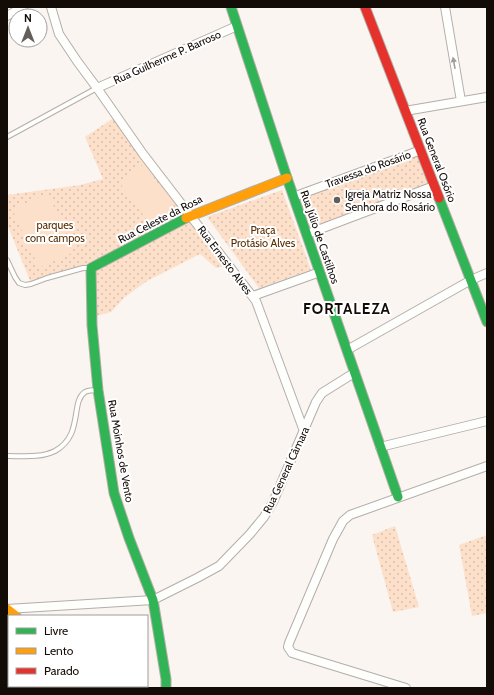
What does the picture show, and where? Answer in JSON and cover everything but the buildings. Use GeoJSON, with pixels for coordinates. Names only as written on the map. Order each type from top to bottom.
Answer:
{"type":"FeatureCollection","features":[{"type":"Feature","properties":{"kind":"street"},"geometry":{"type":"LineString","coordinates":[[7,16],[23,7]]}},
{"type":"Feature","properties":{"kind":"street","name":"Rua Ernesto Alves"},"geometry":{"type":"LineString","coordinates":[[50,7],[59,34],[77,61],[143,154],[256,301],[304,431]]}},
{"type":"Feature","properties":{"kind":"street","name":"Rua Júlio de Castilhos"},"geometry":{"type":"LineString","coordinates":[[231,7],[293,197],[398,497]]}},
{"type":"Feature","properties":{"kind":"street","name":"Rua General Osório"},"geometry":{"type":"LineString","coordinates":[[365,7],[487,322]]}},
{"type":"Feature","properties":{"kind":"street"},"geometry":{"type":"LineString","coordinates":[[445,7],[461,101]]}},
{"type":"Feature","properties":{"kind":"street","name":"Rua Guilherme P. Barroso"},"geometry":{"type":"LineString","coordinates":[[97,88],[237,26]]}},
{"type":"Feature","properties":{"kind":"street"},"geometry":{"type":"LineString","coordinates":[[406,110],[487,97]]}},
{"type":"Feature","properties":{"kind":"street","name":"Travessa do Rosário"},"geometry":{"type":"LineString","coordinates":[[293,197],[421,150]]}},
{"type":"Feature","properties":{"kind":"street","name":"Rua Celeste da Rosa"},"geometry":{"type":"LineString","coordinates":[[91,268],[191,215],[287,178]]}},
{"type":"Feature","properties":{"kind":"street"},"geometry":{"type":"LineString","coordinates":[[307,234],[434,186]]}},
{"type":"Feature","properties":{"kind":"street","name":"Rua Moinhos de Vento"},"geometry":{"type":"LineString","coordinates":[[91,268],[92,325],[98,390],[114,493],[129,538],[153,600],[166,683],[160,688]]}},
{"type":"Feature","properties":{"kind":"street"},"geometry":{"type":"LineString","coordinates":[[252,296],[320,272]]}},
{"type":"Feature","properties":{"kind":"street"},"geometry":{"type":"LineString","coordinates":[[347,350],[471,280],[487,273]]}},
{"type":"Feature","properties":{"kind":"street","name":"Rua General Câmara"},"geometry":{"type":"LineString","coordinates":[[7,609],[153,600],[219,566],[250,534],[264,517],[273,502],[316,402],[322,393],[354,373]]}},
{"type":"Feature","properties":{"kind":"street"},"geometry":{"type":"LineString","coordinates":[[380,447],[487,421]]}},
{"type":"Feature","properties":{"kind":"street"},"geometry":{"type":"LineString","coordinates":[[406,688],[292,653],[288,647],[289,642],[333,539],[343,521],[350,515],[361,510],[487,466]]}},
{"type":"Feature","properties":{"kind":"lane"},"geometry":{"type":"LineString","coordinates":[[7,137],[97,88]]}},
{"type":"Feature","properties":{"kind":"lane"},"geometry":{"type":"LineString","coordinates":[[7,260],[15,277],[19,282],[25,285],[83,268],[91,268]]}},
{"type":"Feature","properties":{"kind":"lane"},"geometry":{"type":"LineString","coordinates":[[8,456],[30,456],[44,454],[62,446],[68,440],[73,431],[81,396],[90,390],[98,390]]}},
{"type":"Feature","properties":{"kind":"green space","name":"parques com campos"},"geometry":{"type":"Polygon","coordinates":[[[115,117],[188,215],[90,267],[80,267],[31,283],[7,224],[7,195],[80,185],[103,179],[85,137],[115,117]]]}},
{"type":"Feature","properties":{"kind":"green space"},"geometry":{"type":"Polygon","coordinates":[[[420,151],[434,186],[307,233],[294,197],[420,151]]]}},
{"type":"Feature","properties":{"kind":"green space"},"geometry":{"type":"Polygon","coordinates":[[[144,164],[174,206],[149,223],[119,182],[144,164]]]}},
{"type":"Feature","properties":{"kind":"green space","name":"Praça Protásio Alves"},"geometry":{"type":"Polygon","coordinates":[[[282,190],[311,270],[259,288],[207,217],[282,190]]]}},
{"type":"Feature","properties":{"kind":"green space"},"geometry":{"type":"Polygon","coordinates":[[[48,193],[74,252],[39,268],[12,209],[48,193]]]}},
{"type":"Feature","properties":{"kind":"green space"},"geometry":{"type":"Polygon","coordinates":[[[191,216],[227,265],[216,268],[200,254],[147,281],[125,297],[111,312],[92,317],[91,269],[191,216]]]}},
{"type":"Feature","properties":{"kind":"green space"},"geometry":{"type":"Polygon","coordinates":[[[395,526],[419,607],[393,612],[372,535],[395,526]]]}},
{"type":"Feature","properties":{"kind":"green space"},"geometry":{"type":"Polygon","coordinates":[[[487,535],[487,613],[472,616],[459,545],[487,535]]]}},
{"type":"Feature","properties":{"kind":"traffic: fast"},"geometry":{"type":"LineString","coordinates":[[231,7],[287,178],[398,497]]}},
{"type":"Feature","properties":{"kind":"traffic: fast"},"geometry":{"type":"LineString","coordinates":[[439,198],[487,322]]}},
{"type":"Feature","properties":{"kind":"traffic: fast"},"geometry":{"type":"LineString","coordinates":[[166,688],[166,679],[153,600],[129,538],[114,493],[98,390],[92,325],[91,268],[186,218]]}},
{"type":"Feature","properties":{"kind":"traffic: slow"},"geometry":{"type":"LineString","coordinates":[[186,218],[287,178]]}},
{"type":"Feature","properties":{"kind":"traffic: slow"},"geometry":{"type":"LineString","coordinates":[[7,609],[15,615]]}},
{"type":"Feature","properties":{"kind":"traffic: jam"},"geometry":{"type":"LineString","coordinates":[[365,7],[439,198]]}},
{"type":"Feature","properties":{"kind":"place","name":"Igreja Matriz Nossa Senhora do Rosário"},"geometry":{"type":"Point","coordinates":[337,200]}},
{"type":"Feature","properties":{"kind":"district","name":"FORTALEZA"},"geometry":{"type":"Point","coordinates":[347,309]}}]}
